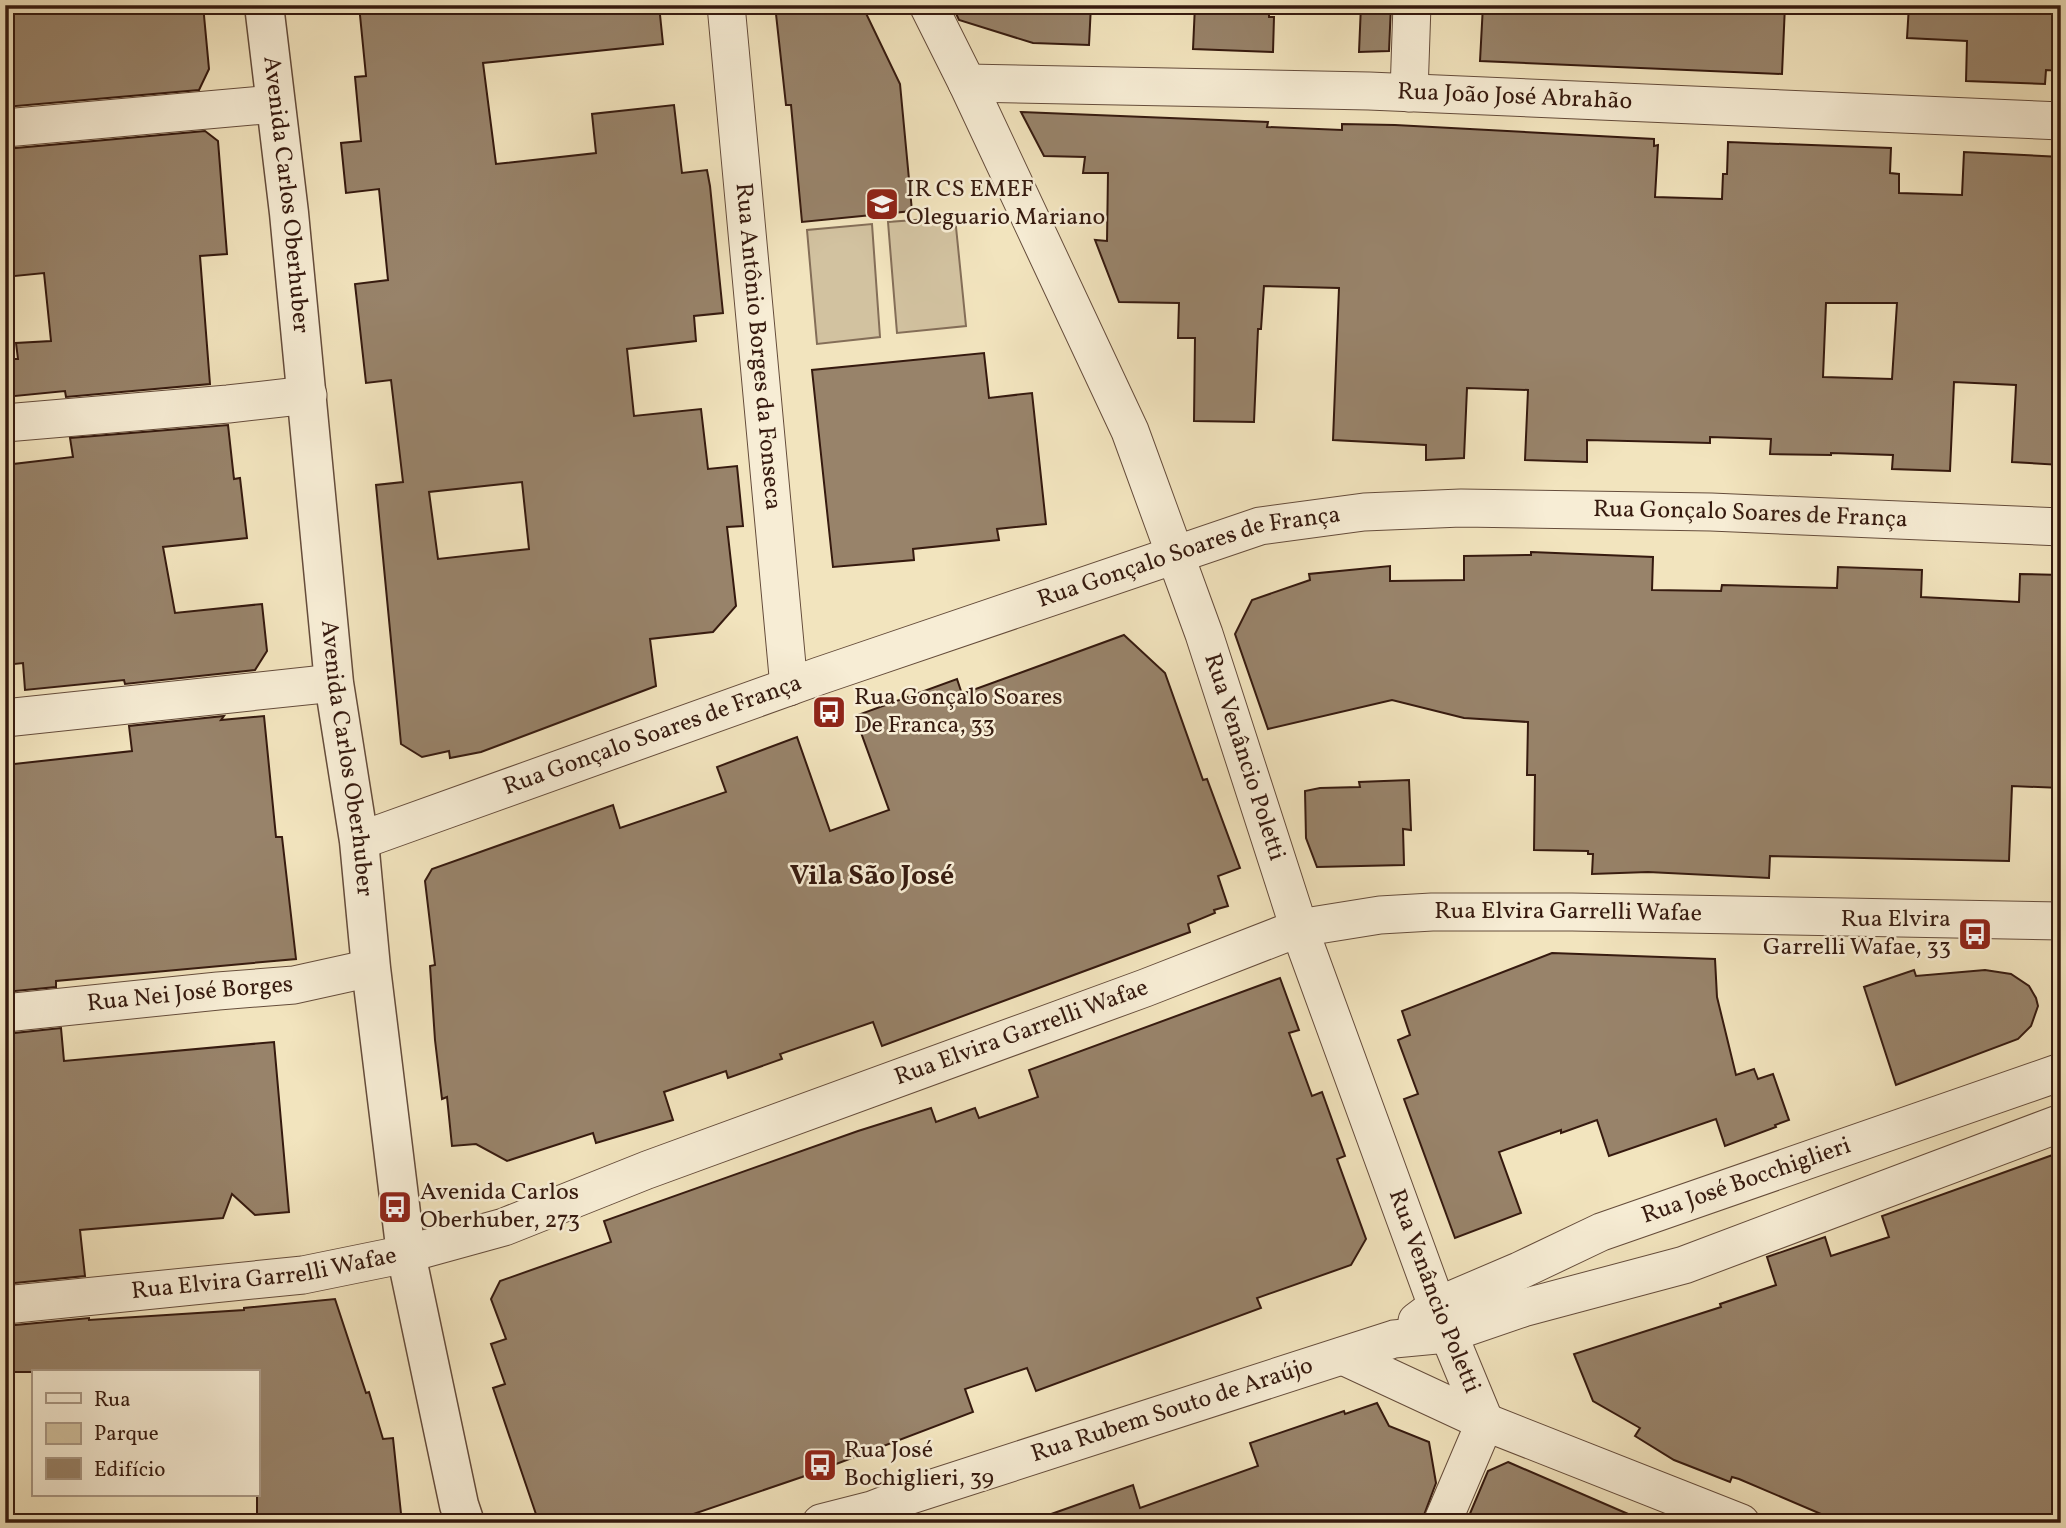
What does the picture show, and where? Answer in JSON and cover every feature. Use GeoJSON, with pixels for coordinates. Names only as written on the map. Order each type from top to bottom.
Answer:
{"type":"FeatureCollection","features":[{"type":"Feature","properties":{"kind":"street","name":"Avenida Carlos Oberhuber"},"geometry":{"type":"LineString","coordinates":[[264,5],[307,396],[334,683],[359,841],[371,968],[406,1254],[470,1517]]}},
{"type":"Feature","properties":{"kind":"street","name":"Rua Antônio Borges da Fonseca"},"geometry":{"type":"LineString","coordinates":[[726,5],[789,687]]}},
{"type":"Feature","properties":{"kind":"street","name":"Rua Venâncio Poletti"},"geometry":{"type":"LineString","coordinates":[[928,5],[1130,432],[1204,634],[1299,929],[1442,1320],[1485,1422],[1442,1523]]}},
{"type":"Feature","properties":{"kind":"street"},"geometry":{"type":"LineString","coordinates":[[1409,93],[1412,5]]}},
{"type":"Feature","properties":{"kind":"street","name":"Rua João José Abrahão"},"geometry":{"type":"LineString","coordinates":[[967,83],[1409,93],[2061,121]]}},
{"type":"Feature","properties":{"kind":"street"},"geometry":{"type":"LineString","coordinates":[[5,128],[275,104]]}},
{"type":"Feature","properties":{"kind":"street"},"geometry":{"type":"LineString","coordinates":[[5,423],[307,396]]}},
{"type":"Feature","properties":{"kind":"street","name":"Rua Gonçalo Soares de França"},"geometry":{"type":"LineString","coordinates":[[359,841],[789,687],[1174,553],[1260,526],[1364,512],[1461,508],[1711,512],[2061,527]]}},
{"type":"Feature","properties":{"kind":"street"},"geometry":{"type":"LineString","coordinates":[[5,718],[334,683]]}},
{"type":"Feature","properties":{"kind":"street","name":"Rua Elvira Garrelli Wafae"},"geometry":{"type":"LineString","coordinates":[[5,1306],[303,1275],[406,1254],[504,1227],[647,1170],[1299,929],[1380,915],[1432,912],[1586,912],[2061,921]]}},
{"type":"Feature","properties":{"kind":"street","name":"Rua Nei José Borges"},"geometry":{"type":"LineString","coordinates":[[5,1013],[294,985],[371,968]]}},
{"type":"Feature","properties":{"kind":"street","name":"Rua José Bocchiglieri"},"geometry":{"type":"LineString","coordinates":[[1442,1320],[1519,1271],[1601,1232],[2061,1072]]}},
{"type":"Feature","properties":{"kind":"street"},"geometry":{"type":"LineString","coordinates":[[1442,1320],[1522,1308],[1684,1265],[2061,1123]]}},
{"type":"Feature","properties":{"kind":"street","name":"Rua Rubem Souto de Araújo"},"geometry":{"type":"LineString","coordinates":[[867,1516],[908,1496],[1343,1356],[1442,1320]]}},
{"type":"Feature","properties":{"kind":"street"},"geometry":{"type":"LineString","coordinates":[[1343,1356],[1485,1422],[1741,1523]]}},
{"type":"Feature","properties":{"kind":"street"},"geometry":{"type":"LineString","coordinates":[[821,1523],[867,1516]]}},
{"type":"Feature","properties":{"kind":"green space"},"geometry":{"type":"Polygon","coordinates":[[[955,217],[966,326],[897,333],[888,222],[955,217]]]}},
{"type":"Feature","properties":{"kind":"green space"},"geometry":{"type":"Polygon","coordinates":[[[872,224],[880,337],[817,344],[807,230],[872,224]]]}},
{"type":"Feature","properties":{"kind":"building"},"geometry":{"type":"Polygon","coordinates":[[[5,5],[203,5],[209,69],[199,90],[5,107],[5,5]]]}},
{"type":"Feature","properties":{"kind":"building"},"geometry":{"type":"Polygon","coordinates":[[[359,5],[659,5],[663,44],[483,63],[496,164],[596,153],[592,114],[674,105],[682,173],[707,170],[710,186],[723,313],[694,316],[696,341],[627,349],[634,416],[701,409],[708,469],[737,466],[743,526],[727,527],[736,606],[713,632],[650,639],[656,686],[481,752],[450,758],[449,751],[422,757],[401,744],[376,485],[403,482],[391,380],[366,383],[355,284],[388,280],[379,189],[346,193],[341,143],[361,141],[355,77],[366,76],[359,5]],[[522,482],[429,492],[438,559],[529,549],[522,482]]]}},
{"type":"Feature","properties":{"kind":"building"},"geometry":{"type":"Polygon","coordinates":[[[775,5],[862,5],[900,84],[912,211],[802,222],[791,105],[786,105],[775,5]]]}},
{"type":"Feature","properties":{"kind":"building"},"geometry":{"type":"Polygon","coordinates":[[[952,5],[1091,5],[1089,45],[1033,43],[959,20],[952,5]]]}},
{"type":"Feature","properties":{"kind":"building"},"geometry":{"type":"Polygon","coordinates":[[[1195,5],[1269,5],[1269,17],[1274,17],[1273,52],[1193,49],[1195,5]]]}},
{"type":"Feature","properties":{"kind":"building"},"geometry":{"type":"Polygon","coordinates":[[[1361,5],[1391,5],[1389,51],[1359,52],[1361,5]]]}},
{"type":"Feature","properties":{"kind":"building"},"geometry":{"type":"Polygon","coordinates":[[[1483,5],[1785,5],[1782,74],[1480,61],[1483,5]]]}},
{"type":"Feature","properties":{"kind":"building"},"geometry":{"type":"Polygon","coordinates":[[[1909,5],[2061,5],[2061,71],[2046,70],[2045,84],[1966,81],[1967,41],[1907,38],[1909,5]]]}},
{"type":"Feature","properties":{"kind":"building"},"geometry":{"type":"Polygon","coordinates":[[[1021,112],[1268,122],[1267,127],[1342,130],[1342,124],[1395,125],[1654,139],[1654,146],[1658,145],[1655,197],[1722,199],[1723,174],[1727,174],[1728,142],[1891,148],[1890,173],[1899,174],[1899,193],[1962,195],[1964,152],[2061,157],[2061,465],[2012,462],[2016,385],[1954,382],[1950,471],[1892,469],[1893,455],[1770,454],[1771,439],[1710,437],[1710,443],[1587,440],[1587,462],[1525,460],[1528,390],[1467,388],[1464,458],[1426,460],[1426,445],[1333,440],[1339,288],[1264,286],[1261,329],[1258,329],[1254,422],[1194,421],[1195,338],[1178,338],[1179,303],[1119,302],[1095,240],[1107,241],[1108,173],[1083,173],[1085,157],[1044,156],[1021,112]],[[1826,303],[1823,377],[1892,379],[1897,303],[1826,303]]]}},
{"type":"Feature","properties":{"kind":"building"},"geometry":{"type":"Polygon","coordinates":[[[205,131],[218,141],[227,254],[200,256],[210,384],[66,397],[65,391],[5,397],[5,359],[18,359],[16,343],[51,341],[44,273],[5,277],[5,149],[205,131]]]}},
{"type":"Feature","properties":{"kind":"building"},"geometry":{"type":"Polygon","coordinates":[[[984,353],[989,398],[1032,393],[1046,524],[997,529],[999,540],[913,549],[914,560],[833,567],[812,370],[984,353]]]}},
{"type":"Feature","properties":{"kind":"building"},"geometry":{"type":"Polygon","coordinates":[[[228,425],[234,479],[240,478],[247,538],[163,547],[175,613],[262,604],[267,651],[255,670],[125,684],[124,680],[25,690],[23,663],[5,665],[5,465],[73,457],[70,438],[228,425]]]}},
{"type":"Feature","properties":{"kind":"building"},"geometry":{"type":"Polygon","coordinates":[[[1531,552],[1653,557],[1652,590],[1721,591],[1722,585],[1837,588],[1838,567],[1922,570],[1921,597],[2019,602],[2020,574],[2061,575],[2061,788],[2012,786],[2009,861],[1770,856],[1769,878],[1648,872],[1592,874],[1593,854],[1588,854],[1588,851],[1534,850],[1535,775],[1527,775],[1528,722],[1464,718],[1392,700],[1268,729],[1235,634],[1252,600],[1310,580],[1309,574],[1390,566],[1390,581],[1464,580],[1464,556],[1531,555],[1531,552]]]}},
{"type":"Feature","properties":{"kind":"building"},"geometry":{"type":"Polygon","coordinates":[[[1124,635],[1165,673],[1203,780],[1207,779],[1240,868],[1218,876],[1228,906],[1188,924],[1190,932],[882,1046],[873,1022],[780,1054],[782,1059],[728,1078],[726,1071],[664,1092],[673,1120],[596,1143],[593,1133],[507,1161],[476,1144],[452,1146],[447,1097],[442,1099],[435,1040],[430,966],[435,965],[425,881],[432,869],[613,805],[620,828],[726,792],[717,767],[797,737],[830,831],[889,810],[855,716],[957,679],[962,694],[1124,635]]]}},
{"type":"Feature","properties":{"kind":"building"},"geometry":{"type":"Polygon","coordinates":[[[224,716],[221,720],[264,716],[276,837],[282,837],[296,959],[56,981],[56,987],[5,992],[5,765],[132,751],[129,726],[224,716]]]}},
{"type":"Feature","properties":{"kind":"building"},"geometry":{"type":"Polygon","coordinates":[[[1409,780],[1411,830],[1403,829],[1404,865],[1317,867],[1306,838],[1305,791],[1360,787],[1359,782],[1409,780]]]}},
{"type":"Feature","properties":{"kind":"building"},"geometry":{"type":"Polygon","coordinates":[[[1552,953],[1715,959],[1717,997],[1736,1075],[1754,1069],[1758,1079],[1773,1074],[1789,1120],[1725,1146],[1716,1119],[1609,1156],[1597,1120],[1561,1133],[1561,1130],[1499,1152],[1521,1213],[1455,1238],[1404,1099],[1418,1094],[1398,1040],[1410,1035],[1402,1011],[1552,953]]]}},
{"type":"Feature","properties":{"kind":"building"},"geometry":{"type":"Polygon","coordinates":[[[1914,970],[1916,976],[1985,970],[2011,974],[2029,986],[2036,998],[2038,1006],[2031,1026],[2018,1039],[1896,1085],[1864,987],[1914,970]]]}},
{"type":"Feature","properties":{"kind":"building"},"geometry":{"type":"Polygon","coordinates":[[[1280,978],[1299,1030],[1289,1033],[1312,1096],[1322,1092],[1345,1156],[1337,1159],[1366,1239],[1351,1265],[1257,1298],[1261,1308],[1036,1391],[1027,1368],[965,1389],[973,1412],[802,1477],[667,1523],[539,1523],[493,1388],[505,1384],[491,1344],[506,1339],[491,1299],[500,1281],[611,1242],[604,1221],[858,1131],[931,1108],[936,1122],[975,1108],[979,1118],[1038,1097],[1029,1070],[1280,978]]]}},
{"type":"Feature","properties":{"kind":"building"},"geometry":{"type":"Polygon","coordinates":[[[61,1028],[64,1061],[274,1042],[289,1212],[255,1215],[232,1194],[223,1218],[80,1230],[85,1276],[5,1284],[5,1034],[61,1028]]]}},
{"type":"Feature","properties":{"kind":"building"},"geometry":{"type":"Polygon","coordinates":[[[2061,1152],[2061,1523],[1842,1523],[1739,1479],[1732,1477],[1730,1482],[1674,1460],[1635,1436],[1640,1428],[1593,1401],[1574,1354],[1721,1307],[1720,1304],[1776,1285],[1767,1257],[1825,1237],[1831,1256],[1889,1237],[1882,1216],[2061,1152]]]}},
{"type":"Feature","properties":{"kind":"building"},"geometry":{"type":"Polygon","coordinates":[[[335,1299],[383,1439],[393,1438],[402,1523],[257,1523],[259,1370],[5,1372],[5,1326],[335,1299]]]}},
{"type":"Feature","properties":{"kind":"building"},"geometry":{"type":"Polygon","coordinates":[[[1377,1403],[1389,1426],[1429,1442],[1436,1483],[1421,1523],[1041,1523],[1040,1518],[1133,1485],[1140,1508],[1258,1466],[1250,1443],[1344,1411],[1345,1414],[1377,1403]]]}},
{"type":"Feature","properties":{"kind":"building"},"geometry":{"type":"Polygon","coordinates":[[[1508,1462],[1649,1523],[1466,1523],[1488,1471],[1508,1462]]]}},
{"type":"Feature","properties":{"kind":"place","name":"IR CS EMEF Oleguario Mariano"},"geometry":{"type":"Point","coordinates":[882,204]}},
{"type":"Feature","properties":{"kind":"place","name":"Rua Gonçalo Soares De Franca, 33"},"geometry":{"type":"Point","coordinates":[829,712]}},
{"type":"Feature","properties":{"kind":"place","name":"Rua Elvira Garrelli Wafae, 33"},"geometry":{"type":"Point","coordinates":[1975,934]}},
{"type":"Feature","properties":{"kind":"place","name":"Avenida Carlos Oberhuber, 273"},"geometry":{"type":"Point","coordinates":[395,1207]}},
{"type":"Feature","properties":{"kind":"place","name":"Rua José Bochiglieri, 39"},"geometry":{"type":"Point","coordinates":[820,1465]}},
{"type":"Feature","properties":{"kind":"district","name":"Vila São José"},"geometry":{"type":"Point","coordinates":[872,876]}}]}
